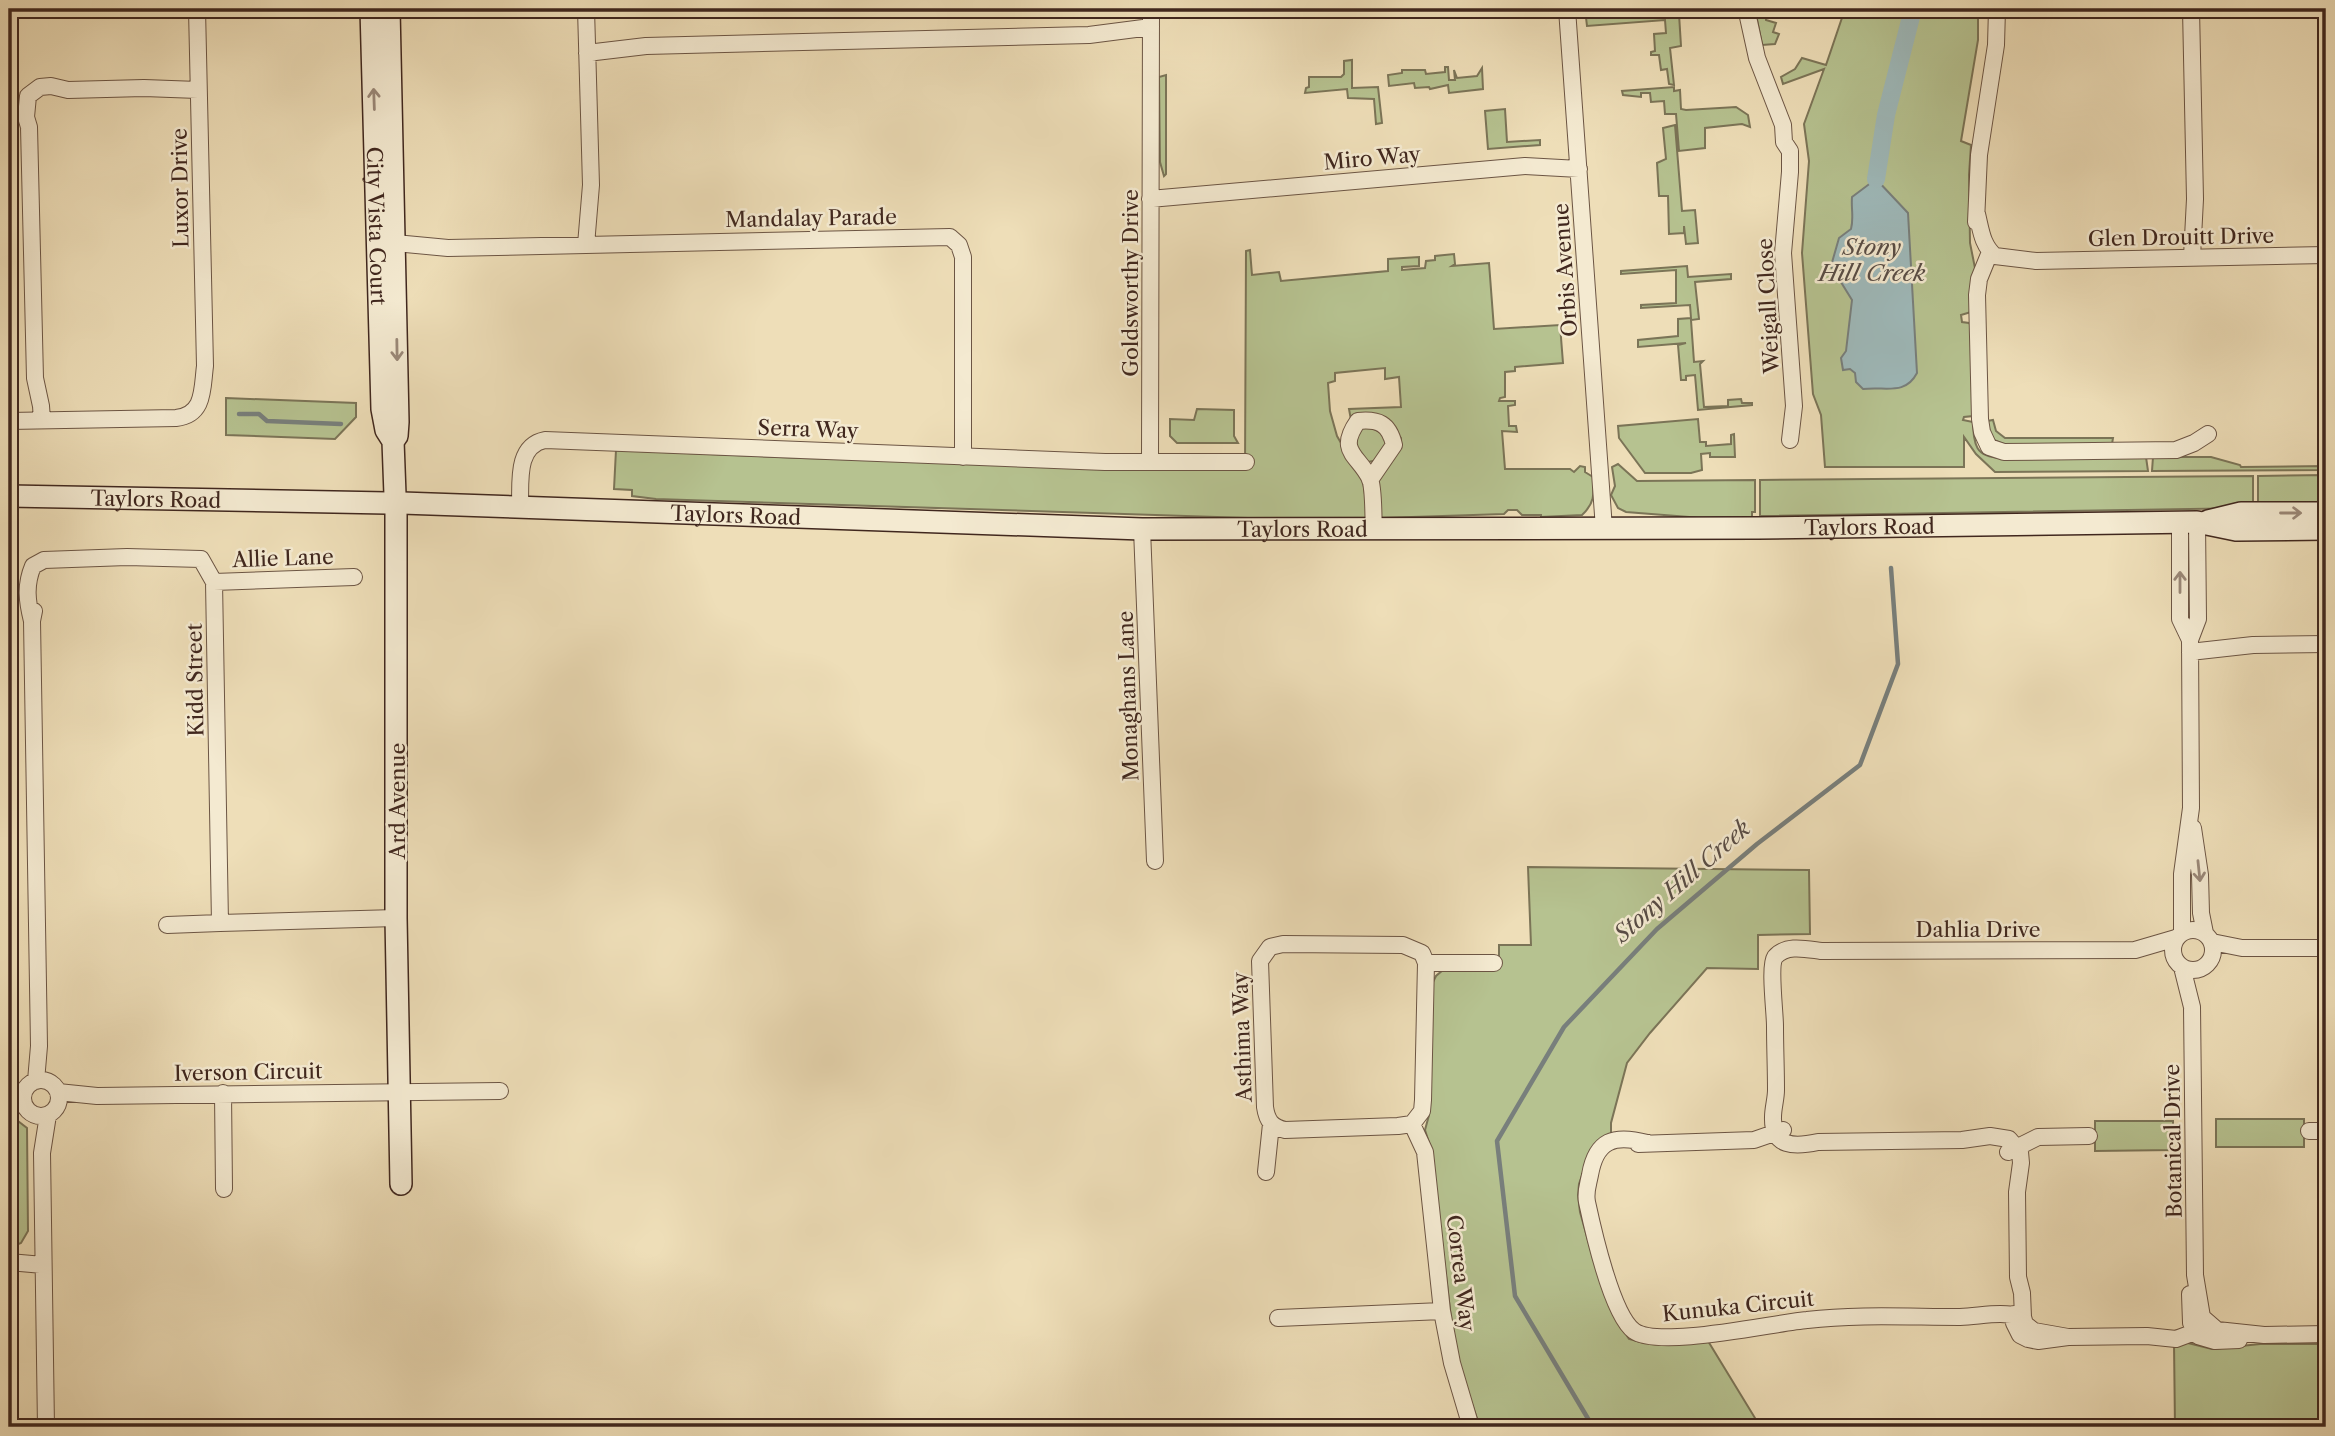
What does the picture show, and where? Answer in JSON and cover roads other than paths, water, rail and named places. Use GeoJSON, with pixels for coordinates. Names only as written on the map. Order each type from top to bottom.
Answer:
{"type":"FeatureCollection","features":[{"type":"Feature","properties":{"kind":"street","name":"Luxor Drive"},"geometry":{"type":"LineString","coordinates":[[9,421],[184,417],[196,411],[200,405],[205,366],[197,9]]}},
{"type":"Feature","properties":{"kind":"street","name":"City Vista Court"},"geometry":{"type":"LineString","coordinates":[[372,9],[382,409],[386,430],[393,441],[395,503]]}},
{"type":"Feature","properties":{"kind":"street","name":"City Vista Court"},"geometry":{"type":"LineString","coordinates":[[389,9],[398,427],[393,441]]}},
{"type":"Feature","properties":{"kind":"street"},"geometry":{"type":"LineString","coordinates":[[586,9],[592,244]]}},
{"type":"Feature","properties":{"kind":"street","name":"Goldsworthy Drive"},"geometry":{"type":"LineString","coordinates":[[1150,462],[1151,9]]}},
{"type":"Feature","properties":{"kind":"street","name":"Orbis Avenue"},"geometry":{"type":"LineString","coordinates":[[1567,9],[1604,529]]}},
{"type":"Feature","properties":{"kind":"street","name":"Weigall Close"},"geometry":{"type":"LineString","coordinates":[[1748,9],[1757,58],[1783,125],[1784,142],[1790,151],[1783,253],[1794,406],[1790,440]]}},
{"type":"Feature","properties":{"kind":"street"},"geometry":{"type":"LineString","coordinates":[[1997,9],[1996,45],[1977,168],[1978,214],[1974,237],[1977,254],[1987,257],[1977,286],[1980,419],[1989,447],[2004,452],[2176,450],[2208,434]]}},
{"type":"Feature","properties":{"kind":"street"},"geometry":{"type":"LineString","coordinates":[[2191,9],[2197,257]]}},
{"type":"Feature","properties":{"kind":"street"},"geometry":{"type":"LineString","coordinates":[[587,47],[1151,34]]}},
{"type":"Feature","properties":{"kind":"street"},"geometry":{"type":"LineString","coordinates":[[36,420],[41,406],[35,379],[29,127],[35,106],[40,100],[68,90],[198,86]]}},
{"type":"Feature","properties":{"kind":"street","name":"Miro Way"},"geometry":{"type":"LineString","coordinates":[[1151,192],[1223,192],[1578,161]]}},
{"type":"Feature","properties":{"kind":"street","name":"Mandalay Parade"},"geometry":{"type":"LineString","coordinates":[[395,249],[950,237],[959,245],[963,257],[963,457]]}},
{"type":"Feature","properties":{"kind":"street","name":"Glen Drouitt Drive"},"geometry":{"type":"LineString","coordinates":[[1987,257],[1992,265],[2017,266],[2036,261],[2326,255]]}},
{"type":"Feature","properties":{"kind":"street","name":"Serra Way"},"geometry":{"type":"LineString","coordinates":[[520,508],[525,453],[532,444],[545,440],[1150,462]]}},
{"type":"Feature","properties":{"kind":"street"},"geometry":{"type":"LineString","coordinates":[[1150,462],[1247,462]]}},
{"type":"Feature","properties":{"kind":"street"},"geometry":{"type":"LineString","coordinates":[[1370,480],[1374,529]]}},
{"type":"Feature","properties":{"kind":"street","name":"Taylors Road"},"geometry":{"type":"LineString","coordinates":[[9,496],[395,503],[1142,529],[1604,529],[2193,522],[2241,513],[2326,513]]}},
{"type":"Feature","properties":{"kind":"street","name":"Ard Avenue"},"geometry":{"type":"LineString","coordinates":[[395,503],[401,1184]]}},
{"type":"Feature","properties":{"kind":"street"},"geometry":{"type":"LineString","coordinates":[[2193,522],[2180,619],[2190,646],[2191,808],[2200,875],[2201,913],[2213,954],[2207,963]]}},
{"type":"Feature","properties":{"kind":"street","name":"Taylors Road"},"geometry":{"type":"LineString","coordinates":[[2193,522],[2236,530],[2326,529]]}},
{"type":"Feature","properties":{"kind":"street","name":"Monaghans Lane"},"geometry":{"type":"LineString","coordinates":[[1142,529],[1155,861]]}},
{"type":"Feature","properties":{"kind":"street"},"geometry":{"type":"LineString","coordinates":[[46,1427],[42,1153],[34,1098],[39,1046],[32,621],[37,580],[41,572],[82,558],[201,559],[214,582]]}},
{"type":"Feature","properties":{"kind":"street","name":"Allie Lane"},"geometry":{"type":"LineString","coordinates":[[214,582],[354,577]]}},
{"type":"Feature","properties":{"kind":"street","name":"Kidd Street"},"geometry":{"type":"LineString","coordinates":[[214,582],[220,923]]}},
{"type":"Feature","properties":{"kind":"street"},"geometry":{"type":"LineString","coordinates":[[2190,646],[2326,644]]}},
{"type":"Feature","properties":{"kind":"street"},"geometry":{"type":"LineString","coordinates":[[2191,808],[2182,874],[2179,935],[2172,949],[2178,963],[2192,970],[2242,948]]}},
{"type":"Feature","properties":{"kind":"street"},"geometry":{"type":"LineString","coordinates":[[167,925],[397,918]]}},
{"type":"Feature","properties":{"kind":"street"},"geometry":{"type":"LineString","coordinates":[[2179,935],[2194,929],[2208,938],[2242,948],[2326,948]]}},
{"type":"Feature","properties":{"kind":"street","name":"Dahlia Drive"},"geometry":{"type":"LineString","coordinates":[[2135,950],[2179,935]]}},
{"type":"Feature","properties":{"kind":"street","name":"Asthima Way"},"geometry":{"type":"LineString","coordinates":[[1412,1124],[1285,1130],[1271,1124],[1265,1107],[1260,961],[1270,947],[1283,944],[1403,945],[1422,953],[1426,963]]}},
{"type":"Feature","properties":{"kind":"street","name":"Dahlia Drive"},"geometry":{"type":"LineString","coordinates":[[1779,1131],[1775,990],[1771,968],[1778,954],[1792,948],[1821,951],[2135,950],[2178,963]]}},
{"type":"Feature","properties":{"kind":"street"},"geometry":{"type":"LineString","coordinates":[[1412,1124],[1422,1111],[1423,1100],[1426,963],[1494,962]]}},
{"type":"Feature","properties":{"kind":"street","name":"Botanical Drive"},"geometry":{"type":"LineString","coordinates":[[2178,963],[2192,1007],[2195,1275],[2200,1310],[2197,1325]]}},
{"type":"Feature","properties":{"kind":"street","name":"Botanical Drive"},"geometry":{"type":"LineString","coordinates":[[2192,1007],[2207,963]]}},
{"type":"Feature","properties":{"kind":"street","name":"Iverson Circuit"},"geometry":{"type":"LineString","coordinates":[[34,1098],[223,1093],[500,1091]]}},
{"type":"Feature","properties":{"kind":"street"},"geometry":{"type":"LineString","coordinates":[[223,1093],[224,1189]]}},
{"type":"Feature","properties":{"kind":"street","name":"Asthima Way"},"geometry":{"type":"LineString","coordinates":[[1266,1172],[1271,1124]]}},
{"type":"Feature","properties":{"kind":"street","name":"Correa Way"},"geometry":{"type":"LineString","coordinates":[[1412,1124],[1425,1152],[1442,1311],[1452,1363],[1471,1427]]}},
{"type":"Feature","properties":{"kind":"street"},"geometry":{"type":"LineString","coordinates":[[1779,1131],[1818,1142],[1962,1140],[2013,1150],[2038,1137],[2089,1136]]}},
{"type":"Feature","properties":{"kind":"street","name":"Kunuka Circuit"},"geometry":{"type":"LineString","coordinates":[[1779,1131],[1754,1140],[1647,1143],[1611,1149],[1590,1174],[1586,1190],[1587,1202],[1600,1256],[1623,1316],[1638,1333],[1659,1336],[1711,1334],[1826,1318],[1972,1317],[1992,1313],[2017,1317]]}},
{"type":"Feature","properties":{"kind":"street"},"geometry":{"type":"LineString","coordinates":[[2309,1131],[2326,1131]]}},
{"type":"Feature","properties":{"kind":"street"},"geometry":{"type":"LineString","coordinates":[[2013,1150],[2017,1192],[2018,1277],[2022,1293],[2017,1317],[2034,1331],[2067,1337],[2147,1336],[2176,1339],[2197,1325],[2264,1335],[2325,1335]]}},
{"type":"Feature","properties":{"kind":"street"},"geometry":{"type":"LineString","coordinates":[[9,1262],[43,1261]]}},
{"type":"Feature","properties":{"kind":"street"},"geometry":{"type":"LineString","coordinates":[[1278,1318],[1442,1311]]}},
{"type":"Feature","properties":{"kind":"water","name":"Stony Hill Creek"},"geometry":{"type":"Polygon","coordinates":[[[1876,179],[1908,213],[1917,373],[1907,385],[1863,389],[1856,382],[1855,373],[1850,369],[1843,370],[1841,358],[1846,351],[1852,300],[1831,266],[1839,238],[1851,229],[1852,197],[1876,179]]]}},
{"type":"Feature","properties":{"kind":"waterway","name":"Stony Hill Creek"},"geometry":{"type":"LineString","coordinates":[[1876,179],[1886,115],[1913,9]]}},
{"type":"Feature","properties":{"kind":"waterway"},"geometry":{"type":"LineString","coordinates":[[239,414],[259,414],[267,421],[341,424]]}},
{"type":"Feature","properties":{"kind":"waterway","name":"Stony Hill Creek"},"geometry":{"type":"LineString","coordinates":[[1593,1427],[1515,1296],[1497,1141],[1564,1027],[1657,929],[1757,844],[1860,765],[1898,664],[1891,568]]}}]}
